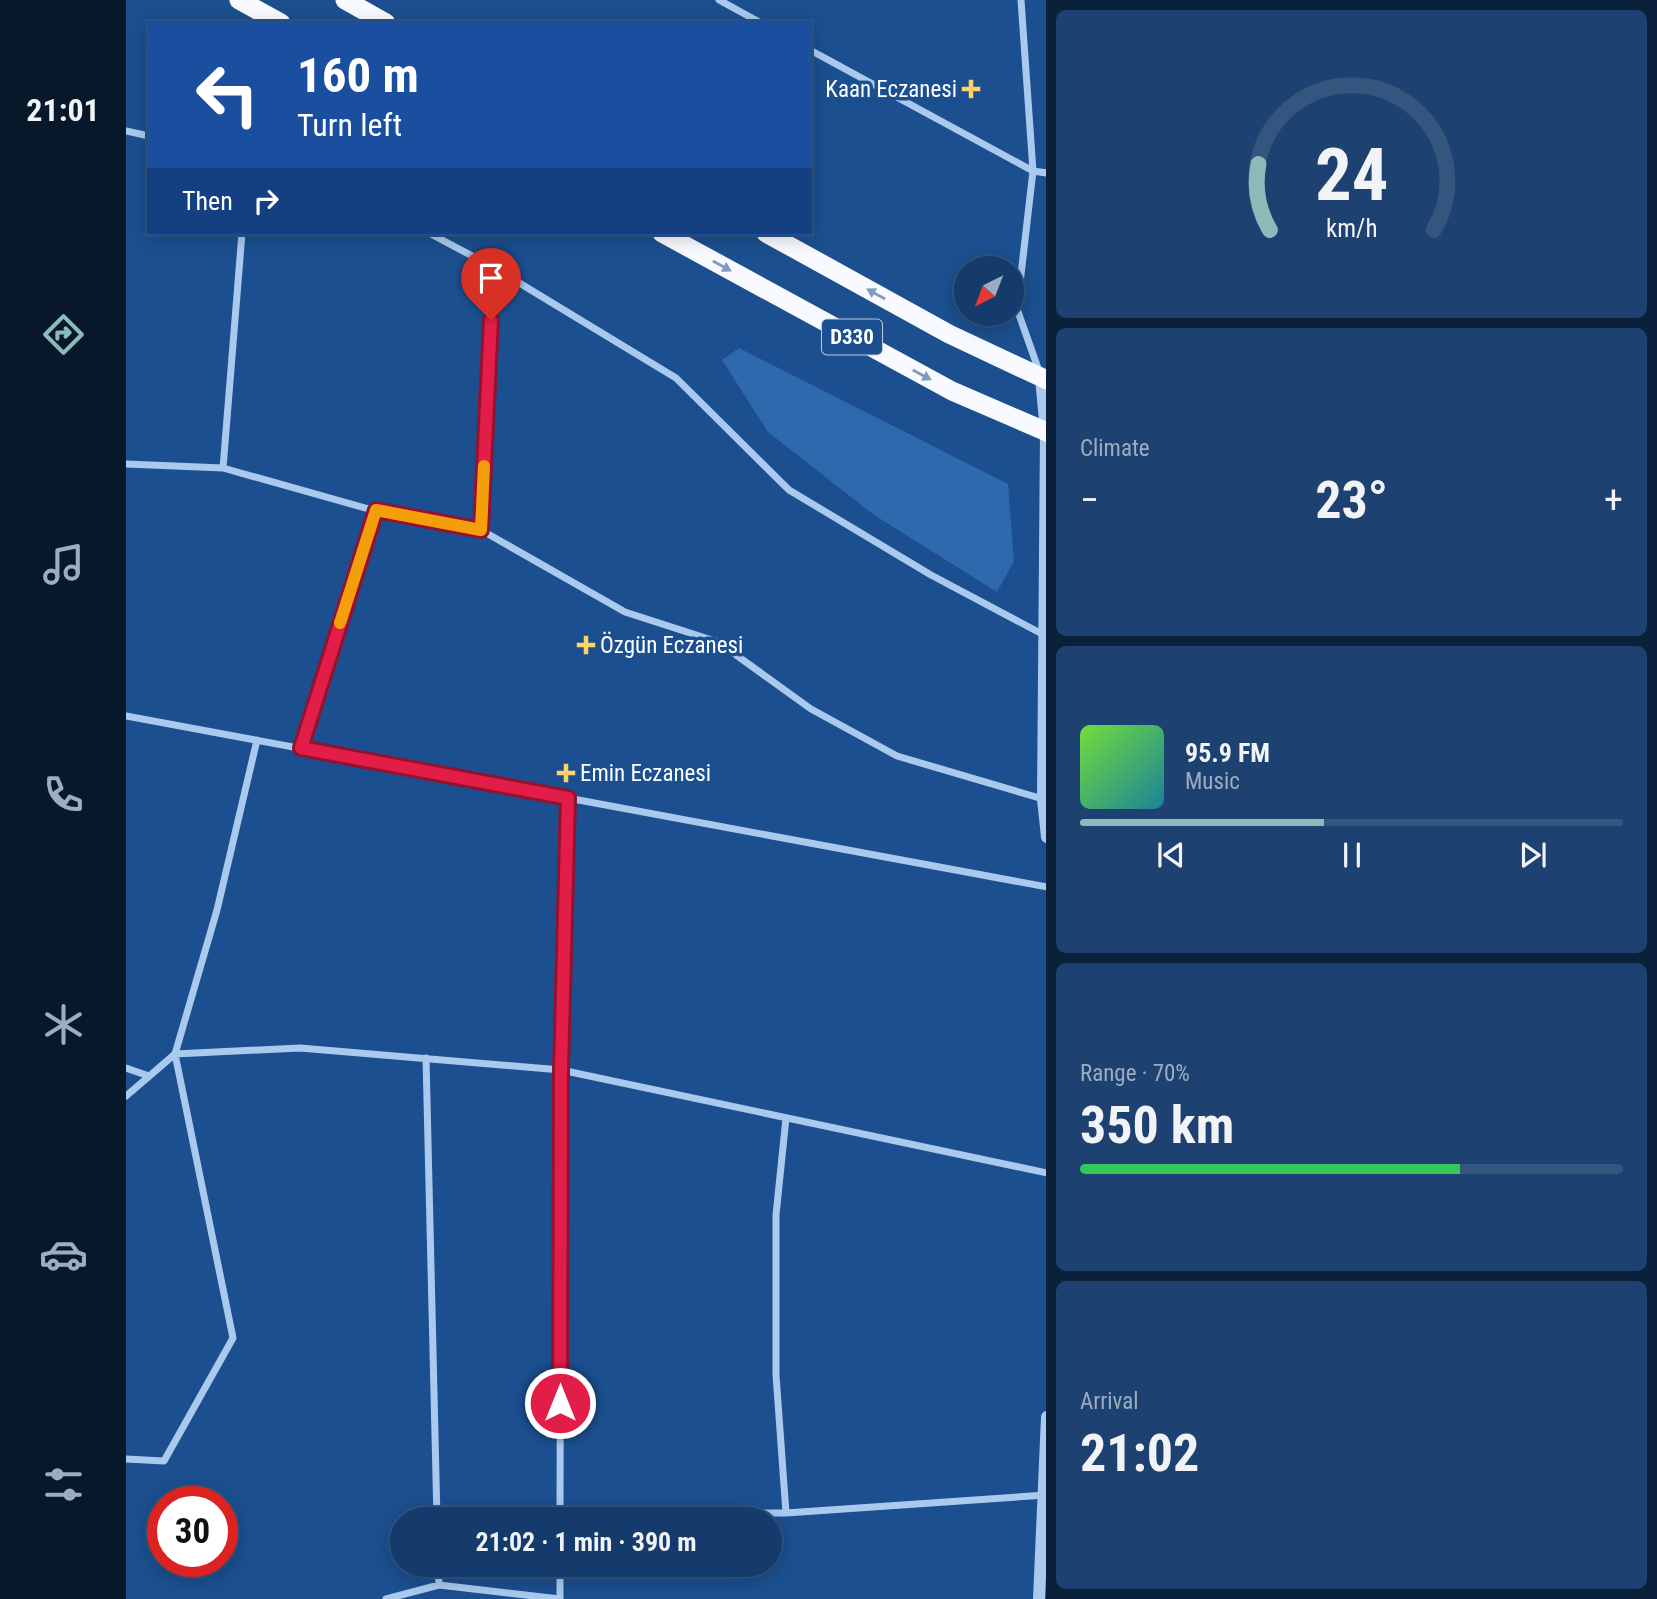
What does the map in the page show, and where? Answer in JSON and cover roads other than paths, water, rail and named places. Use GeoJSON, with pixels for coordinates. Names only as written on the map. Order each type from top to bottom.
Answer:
{"type":"FeatureCollection","features":[{"type":"Feature","properties":{"kind":"highway"},"geometry":{"type":"LineString","coordinates":[[240,0],[277,21]]}},
{"type":"Feature","properties":{"kind":"highway"},"geometry":{"type":"LineString","coordinates":[[345,0],[382,21]]}},
{"type":"Feature","properties":{"kind":"highway","name":"D330"},"geometry":{"type":"LineString","coordinates":[[666,235],[952,391],[1046,432]]}},
{"type":"Feature","properties":{"kind":"highway","name":"D330"},"geometry":{"type":"LineString","coordinates":[[770,235],[949,334],[1044,379]]}},
{"type":"Feature","properties":{"kind":"street"},"geometry":{"type":"LineString","coordinates":[[719,0],[757,21]]}},
{"type":"Feature","properties":{"kind":"street"},"geometry":{"type":"LineString","coordinates":[[1021,0],[1033,171],[1017,309],[1044,379],[1046,432],[1043,799],[1046,837]]}},
{"type":"Feature","properties":{"kind":"street"},"geometry":{"type":"LineString","coordinates":[[812,51],[1033,171],[1046,173]]}},
{"type":"Feature","properties":{"kind":"street"},"geometry":{"type":"LineString","coordinates":[[126,131],[147,136]]}},
{"type":"Feature","properties":{"kind":"street"},"geometry":{"type":"LineString","coordinates":[[223,468],[242,235]]}},
{"type":"Feature","properties":{"kind":"street"},"geometry":{"type":"LineString","coordinates":[[433,235],[493,267],[676,378],[789,490],[931,575],[1044,635]]}},
{"type":"Feature","properties":{"kind":"street"},"geometry":{"type":"LineString","coordinates":[[481,530],[493,267]]}},
{"type":"Feature","properties":{"kind":"street"},"geometry":{"type":"LineString","coordinates":[[126,464],[223,468],[376,510],[481,530],[625,612],[718,642],[811,709],[897,756],[1043,799]]}},
{"type":"Feature","properties":{"kind":"street"},"geometry":{"type":"LineString","coordinates":[[301,748],[376,510]]}},
{"type":"Feature","properties":{"kind":"street"},"geometry":{"type":"LineString","coordinates":[[126,716],[1046,887]]}},
{"type":"Feature","properties":{"kind":"street"},"geometry":{"type":"LineString","coordinates":[[126,1459],[164,1461],[233,1338],[175,1054],[217,910],[257,740]]}},
{"type":"Feature","properties":{"kind":"street"},"geometry":{"type":"LineString","coordinates":[[560,1507],[561,1070],[568,798]]}},
{"type":"Feature","properties":{"kind":"street"},"geometry":{"type":"LineString","coordinates":[[126,1096],[175,1054],[300,1048],[426,1058],[561,1070],[1046,1173]]}},
{"type":"Feature","properties":{"kind":"street"},"geometry":{"type":"LineString","coordinates":[[426,1058],[437,1507]]}},
{"type":"Feature","properties":{"kind":"street"},"geometry":{"type":"LineString","coordinates":[[126,1068],[149,1076]]}},
{"type":"Feature","properties":{"kind":"street"},"geometry":{"type":"LineString","coordinates":[[786,1118],[776,1215],[776,1375],[786,1513]]}},
{"type":"Feature","properties":{"kind":"street"},"geometry":{"type":"LineString","coordinates":[[1039,1599],[1046,1417]]}},
{"type":"Feature","properties":{"kind":"street"},"geometry":{"type":"LineString","coordinates":[[782,1513],[1045,1495]]}},
{"type":"Feature","properties":{"kind":"street"},"geometry":{"type":"LineString","coordinates":[[439,1577],[439,1585]]}},
{"type":"Feature","properties":{"kind":"street"},"geometry":{"type":"LineString","coordinates":[[386,1599],[439,1585],[560,1599],[560,1577]]}},
{"type":"Feature","properties":{"kind":"place","name":"Kaan Eczanesi"},"geometry":{"type":"Point","coordinates":[971,89]}},
{"type":"Feature","properties":{"kind":"place","name":"Özgün Eczanesi"},"geometry":{"type":"Point","coordinates":[586,645]}},
{"type":"Feature","properties":{"kind":"place","name":"Emin Eczanesi"},"geometry":{"type":"Point","coordinates":[566,773]}}]}
